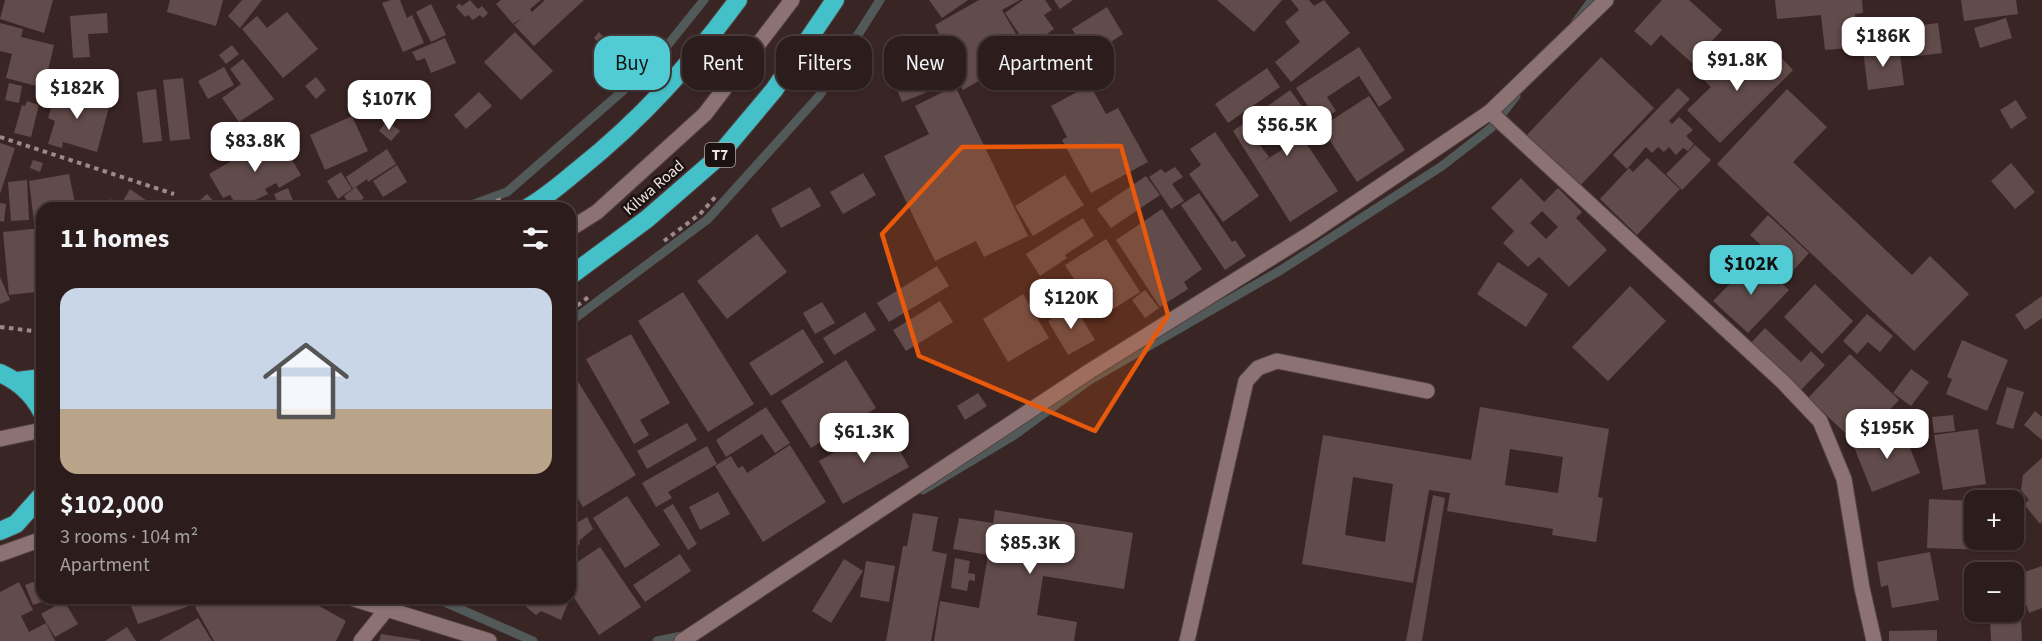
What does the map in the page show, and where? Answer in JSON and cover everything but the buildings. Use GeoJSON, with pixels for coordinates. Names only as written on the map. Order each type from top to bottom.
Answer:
{"type":"FeatureCollection","features":[{"type":"Feature","properties":{"kind":"highway"},"geometry":{"type":"LineString","coordinates":[[535,202],[605,148],[654,104],[698,54],[738,0]]}},
{"type":"Feature","properties":{"kind":"highway","name":"Kilwa Road"},"geometry":{"type":"LineString","coordinates":[[576,272],[647,219],[716,159],[774,90],[835,0]]}},
{"type":"Feature","properties":{"kind":"highway"},"geometry":{"type":"LineString","coordinates":[[0,373],[17,381],[36,401]]}},
{"type":"Feature","properties":{"kind":"highway"},"geometry":{"type":"LineString","coordinates":[[17,381],[36,379]]}},
{"type":"Feature","properties":{"kind":"highway"},"geometry":{"type":"LineString","coordinates":[[0,531],[16,524],[36,503]]}},
{"type":"Feature","properties":{"kind":"street"},"geometry":{"type":"LineString","coordinates":[[576,225],[597,212],[705,114],[792,0]]}},
{"type":"Feature","properties":{"kind":"street"},"geometry":{"type":"LineString","coordinates":[[682,641],[1090,371],[1311,233],[1490,112],[1606,0]]}},
{"type":"Feature","properties":{"kind":"street"},"geometry":{"type":"LineString","coordinates":[[1490,112],[1784,382],[1820,421],[1844,480],[1862,588],[1874,641]]}},
{"type":"Feature","properties":{"kind":"street"},"geometry":{"type":"LineString","coordinates":[[1187,641],[1246,381],[1258,368],[1277,361],[1427,391]]}},
{"type":"Feature","properties":{"kind":"street"},"geometry":{"type":"LineString","coordinates":[[0,439],[36,431]]}},
{"type":"Feature","properties":{"kind":"street"},"geometry":{"type":"LineString","coordinates":[[0,554],[36,541]]}},
{"type":"Feature","properties":{"kind":"street"},"geometry":{"type":"LineString","coordinates":[[368,604],[489,641]]}},
{"type":"Feature","properties":{"kind":"street"},"geometry":{"type":"LineString","coordinates":[[361,641],[386,610]]}},
{"type":"Feature","properties":{"kind":"path"},"geometry":{"type":"LineString","coordinates":[[0,137],[174,194]]}},
{"type":"Feature","properties":{"kind":"path"},"geometry":{"type":"LineString","coordinates":[[0,327],[36,331]]}},
{"type":"Feature","properties":{"kind":"highlighted area"},"geometry":{"type":"Polygon","coordinates":[[[1121,146],[1168,315],[1095,431],[919,356],[882,234],[962,147],[1121,146]]]}},
{"type":"Feature","properties":{"kind":"waterway"},"geometry":{"type":"LineString","coordinates":[[480,202],[507,192],[650,67],[704,0]]}},
{"type":"Feature","properties":{"kind":"waterway"},"geometry":{"type":"LineString","coordinates":[[576,318],[708,219],[819,96],[880,0]]}},
{"type":"Feature","properties":{"kind":"waterway"},"geometry":{"type":"LineString","coordinates":[[1576,22],[1592,0]]}},
{"type":"Feature","properties":{"kind":"waterway"},"geometry":{"type":"LineString","coordinates":[[923,490],[1013,436],[1088,381],[1281,270],[1442,166],[1491,128],[1516,96]]}},
{"type":"Feature","properties":{"kind":"waterway"},"geometry":{"type":"LineString","coordinates":[[449,604],[533,641]]}},
{"type":"Feature","properties":{"kind":"waterway"},"geometry":{"type":"LineString","coordinates":[[657,641],[687,635]]}}]}
